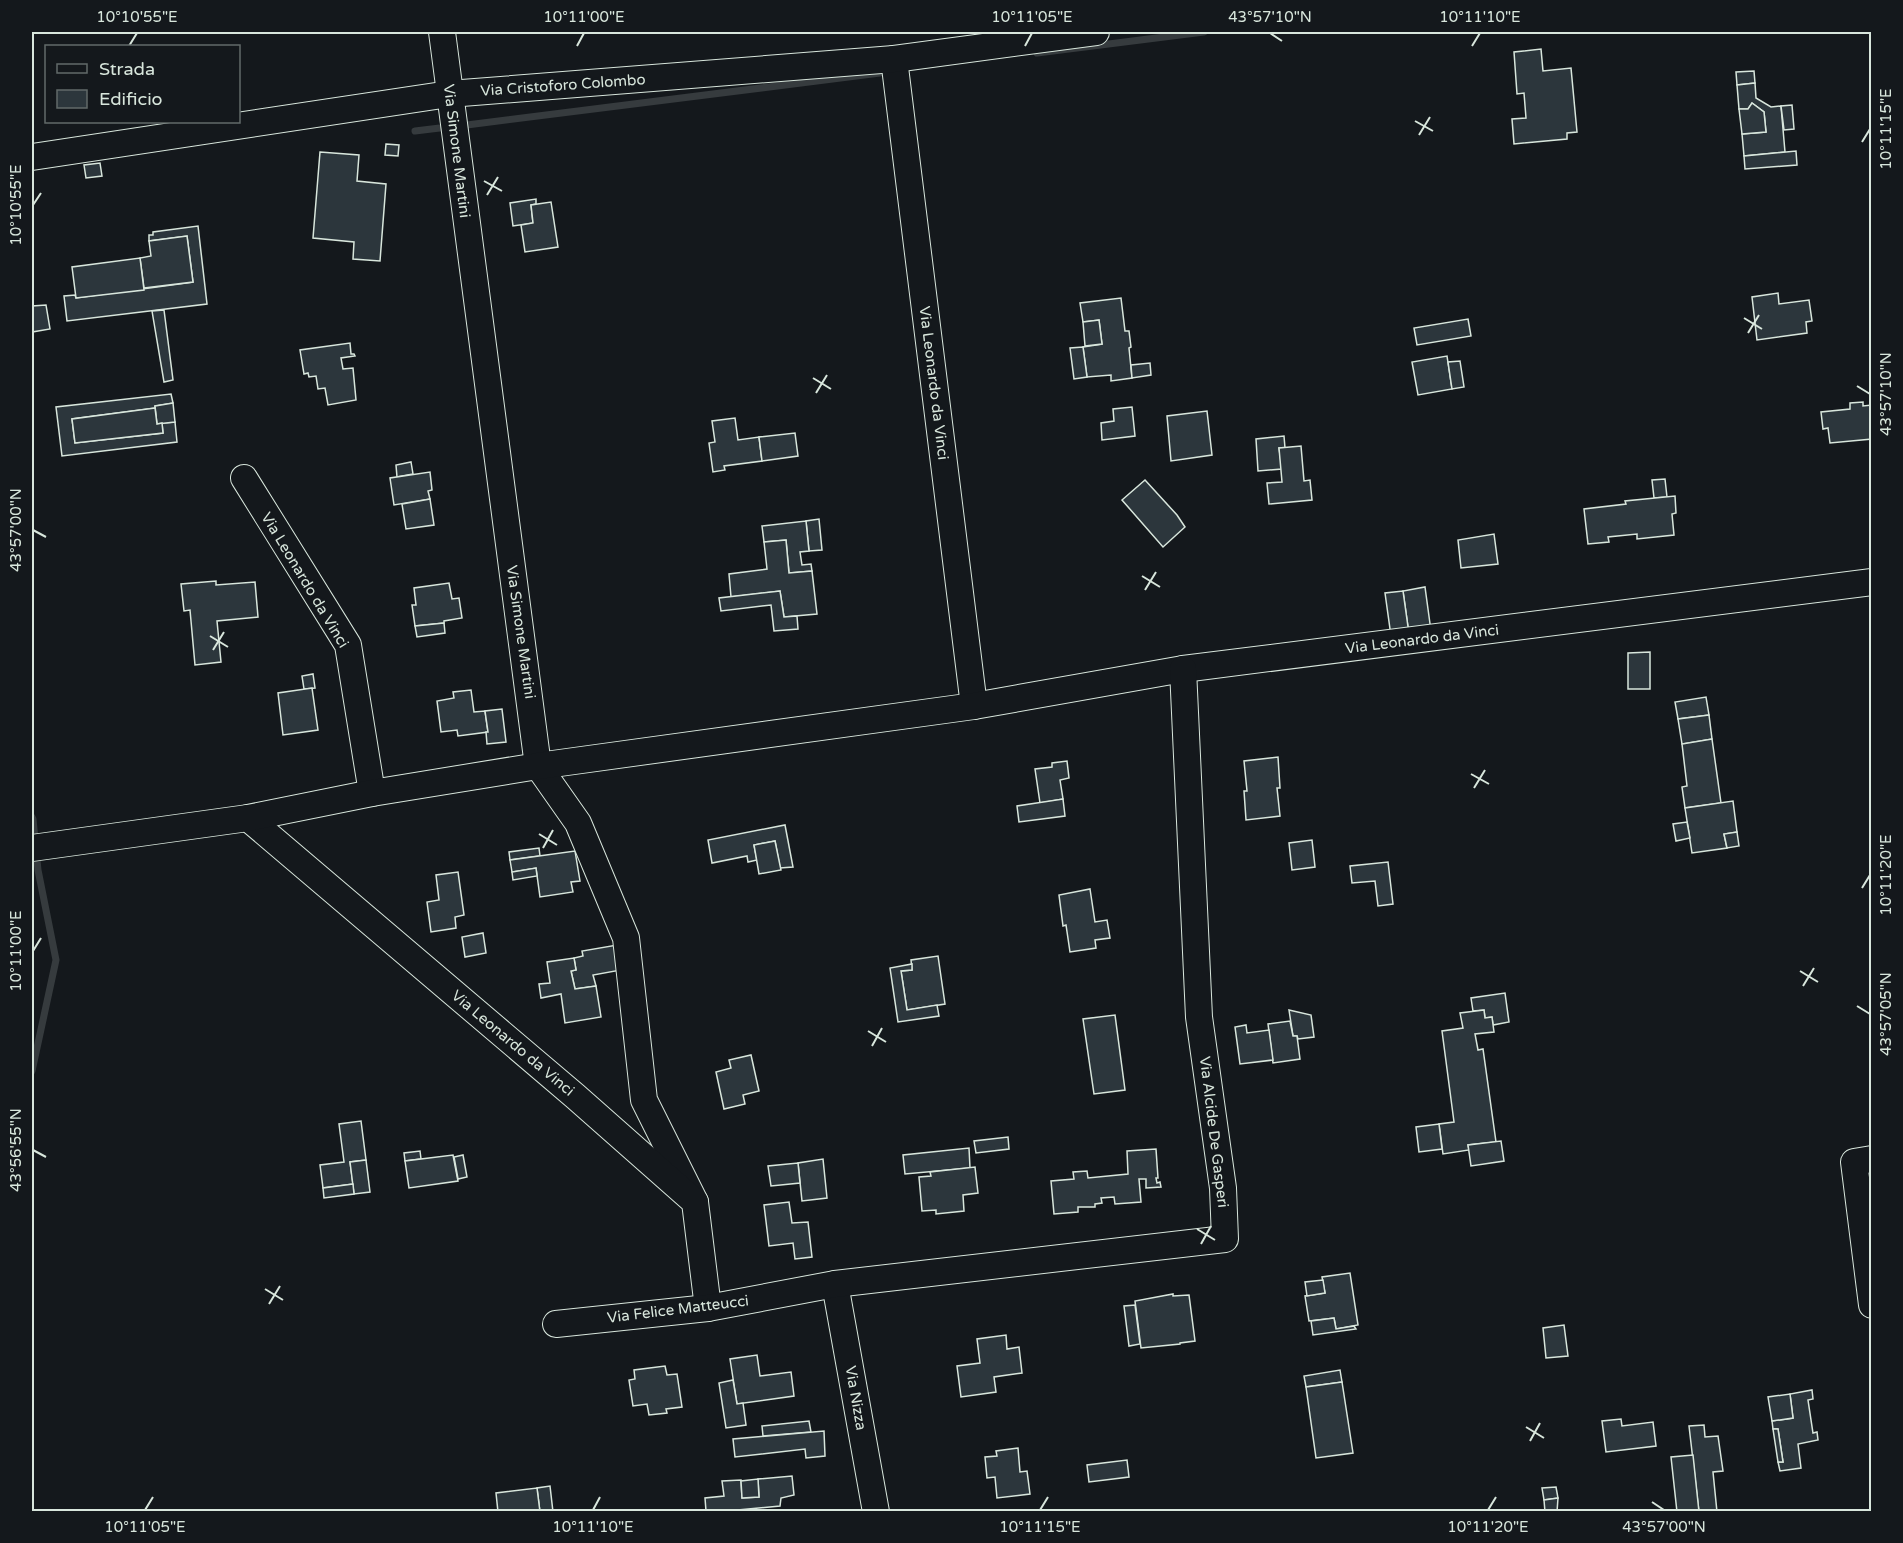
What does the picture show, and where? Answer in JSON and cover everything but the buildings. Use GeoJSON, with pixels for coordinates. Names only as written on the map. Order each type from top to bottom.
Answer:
{"type":"FeatureCollection","features":[{"type":"Feature","properties":{"kind":"street","name":"Via Simone Martini"},"geometry":{"type":"LineString","coordinates":[[442,32],[538,766],[578,824],[626,938],[644,1100],[695,1202]]}},
{"type":"Feature","properties":{"kind":"street","name":"Via Cristoforo Colombo"},"geometry":{"type":"LineString","coordinates":[[32,157],[895,67],[1096,32]]}},
{"type":"Feature","properties":{"kind":"street","name":"Via Leonardo da Vinci"},"geometry":{"type":"LineString","coordinates":[[895,67],[974,706]]}},
{"type":"Feature","properties":{"kind":"street","name":"Via Leonardo da Vinci"},"geometry":{"type":"LineString","coordinates":[[244,478],[348,645],[372,793]]}},
{"type":"Feature","properties":{"kind":"street","name":"Via Leonardo da Vinci"},"geometry":{"type":"LineString","coordinates":[[39,847],[248,818],[372,793],[538,766],[974,706],[1183,669],[1872,582]]}},
{"type":"Feature","properties":{"kind":"street","name":"Via Alcide De Gasperi"},"geometry":{"type":"LineString","coordinates":[[835,1284],[1225,1239],[1223,1188],[1198,1017],[1183,669]]}},
{"type":"Feature","properties":{"kind":"street","name":"Via Leonardo da Vinci"},"geometry":{"type":"LineString","coordinates":[[248,818],[575,1096],[695,1202]]}},
{"type":"Feature","properties":{"kind":"street"},"geometry":{"type":"LineString","coordinates":[[1872,1160],[1854,1162],[1872,1305]]}},
{"type":"Feature","properties":{"kind":"street"},"geometry":{"type":"LineString","coordinates":[[695,1202],[708,1308]]}},
{"type":"Feature","properties":{"kind":"street","name":"Via Felice Matteucci"},"geometry":{"type":"LineString","coordinates":[[556,1324],[708,1308],[835,1284]]}},
{"type":"Feature","properties":{"kind":"street","name":"Via Nizza"},"geometry":{"type":"LineString","coordinates":[[835,1284],[876,1512]]}},
{"type":"Feature","properties":{"kind":"waterway"},"geometry":{"type":"LineString","coordinates":[[1037,53],[1204,32]]}},
{"type":"Feature","properties":{"kind":"waterway"},"geometry":{"type":"LineString","coordinates":[[459,126],[880,73]]}},
{"type":"Feature","properties":{"kind":"waterway"},"geometry":{"type":"LineString","coordinates":[[415,131],[448,127]]}},
{"type":"Feature","properties":{"kind":"waterway"},"geometry":{"type":"LineString","coordinates":[[32,817],[38,870],[56,960],[32,1071]]}}]}
